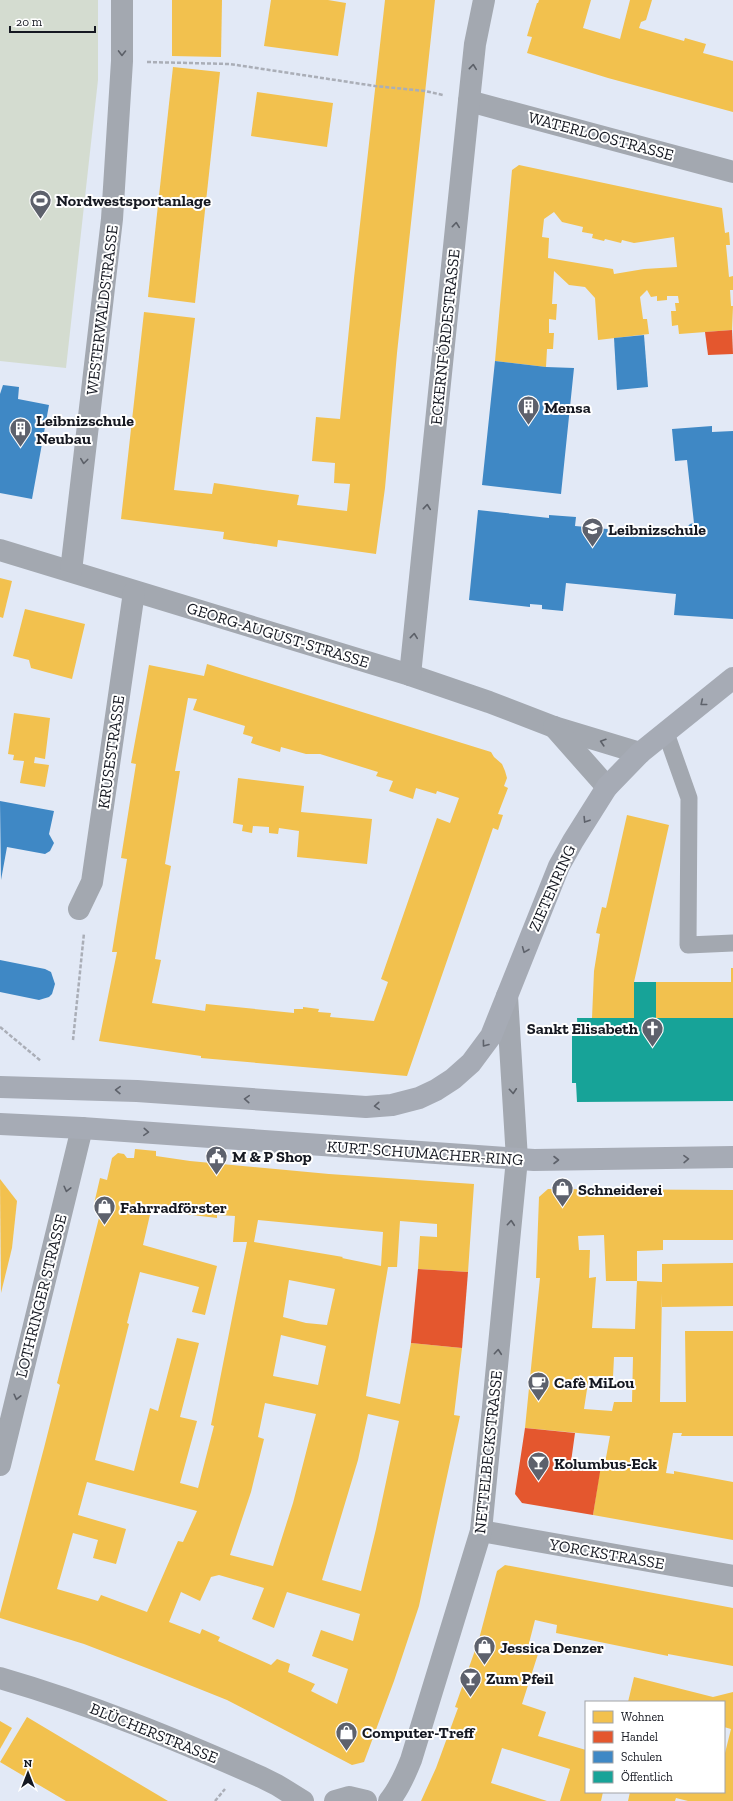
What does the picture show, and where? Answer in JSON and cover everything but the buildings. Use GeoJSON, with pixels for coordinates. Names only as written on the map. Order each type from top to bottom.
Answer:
{"type":"FeatureCollection","features":[{"type":"Feature","properties":{"kind":"main road","name":"ZIETENRING"},"geometry":{"type":"LineString","coordinates":[[507,996],[560,866],[573,841],[607,787],[640,753],[733,678]]}},
{"type":"Feature","properties":{"kind":"main road"},"geometry":{"type":"LineString","coordinates":[[0,1087],[137,1091],[359,1107],[392,1105],[419,1098],[436,1090],[453,1079],[472,1063],[492,1036],[507,996]]}},
{"type":"Feature","properties":{"kind":"main road","name":"KURT-SCHUMACHER-RING"},"geometry":{"type":"LineString","coordinates":[[0,1124],[82,1128],[517,1160],[614,1160],[732,1157]]}},
{"type":"Feature","properties":{"kind":"street","name":"WESTERWALDSTRASSE"},"geometry":{"type":"LineString","coordinates":[[71,571],[112,219],[122,62],[122,0]]}},
{"type":"Feature","properties":{"kind":"street","name":"ECKERNFÖRDESTRASSE"},"geometry":{"type":"LineString","coordinates":[[410,675],[475,44],[484,0]]}},
{"type":"Feature","properties":{"kind":"street","name":"WATERLOOSTRASSE"},"geometry":{"type":"LineString","coordinates":[[469,101],[733,172]]}},
{"type":"Feature","properties":{"kind":"street","name":"GEORG-AUGUST-STRASSE"},"geometry":{"type":"LineString","coordinates":[[0,550],[410,675],[489,702],[554,727],[640,753]]}},
{"type":"Feature","properties":{"kind":"street","name":"KRUSESTRASSE"},"geometry":{"type":"LineString","coordinates":[[79,909],[92,882],[134,592]]}},
{"type":"Feature","properties":{"kind":"street","name":"GEORG-AUGUST-STRASSE"},"geometry":{"type":"LineString","coordinates":[[554,727],[607,787]]}},
{"type":"Feature","properties":{"kind":"street","name":"ZIETENRING"},"geometry":{"type":"LineString","coordinates":[[507,996],[517,1160]]}},
{"type":"Feature","properties":{"kind":"street","name":"LOTHRINGER STRASSE"},"geometry":{"type":"LineString","coordinates":[[0,1465],[82,1128]]}},
{"type":"Feature","properties":{"kind":"street","name":"NETTELBECKSTRASSE"},"geometry":{"type":"LineString","coordinates":[[389,1801],[403,1779],[411,1760],[481,1531],[517,1160]]}},
{"type":"Feature","properties":{"kind":"street","name":"YORCKSTRASSE"},"geometry":{"type":"LineString","coordinates":[[481,1531],[733,1576]]}},
{"type":"Feature","properties":{"kind":"street","name":"BLÜCHERSTRASSE"},"geometry":{"type":"LineString","coordinates":[[0,1678],[45,1691],[152,1730],[260,1777],[292,1793],[303,1801]]}},
{"type":"Feature","properties":{"kind":"street"},"geometry":{"type":"LineString","coordinates":[[335,1801],[349,1797],[366,1801]]}},
{"type":"Feature","properties":{"kind":"lane"},"geometry":{"type":"LineString","coordinates":[[666,733],[689,798],[688,945],[733,943]]}},
{"type":"Feature","properties":{"kind":"path"},"geometry":{"type":"LineString","coordinates":[[122,62],[230,64],[375,86],[425,91]]}},
{"type":"Feature","properties":{"kind":"path"},"geometry":{"type":"LineString","coordinates":[[73,1040],[85,937]]}},
{"type":"Feature","properties":{"kind":"path"},"geometry":{"type":"LineString","coordinates":[[0,1027],[41,1061]]}},
{"type":"Feature","properties":{"kind":"shaded area","name":"Nordwestsportanlage"},"geometry":{"type":"Polygon","coordinates":[[[0,0],[98,0],[98,80],[66,368],[0,361],[0,0]]]}},
{"type":"Feature","properties":{"kind":"place","name":"Nordwestsportanlage"},"geometry":{"type":"Point","coordinates":[41,220]}},
{"type":"Feature","properties":{"kind":"place","name":"Mensa"},"geometry":{"type":"Point","coordinates":[528,426]}},
{"type":"Feature","properties":{"kind":"place","name":"Leibnizschule Neubau"},"geometry":{"type":"Point","coordinates":[21,448]}},
{"type":"Feature","properties":{"kind":"place","name":"Leibnizschule"},"geometry":{"type":"Point","coordinates":[592,548]}},
{"type":"Feature","properties":{"kind":"place","name":"Sankt Elisabeth"},"geometry":{"type":"Point","coordinates":[653,1048]}},
{"type":"Feature","properties":{"kind":"place","name":"M & P Shop"},"geometry":{"type":"Point","coordinates":[217,1176]}},
{"type":"Feature","properties":{"kind":"place","name":"Schneiderei"},"geometry":{"type":"Point","coordinates":[562,1208]}},
{"type":"Feature","properties":{"kind":"place","name":"Fahrradförster"},"geometry":{"type":"Point","coordinates":[105,1226]}},
{"type":"Feature","properties":{"kind":"place","name":"Cafè MiLou"},"geometry":{"type":"Point","coordinates":[538,1402]}},
{"type":"Feature","properties":{"kind":"place","name":"Kolumbus-Eck"},"geometry":{"type":"Point","coordinates":[539,1482]}},
{"type":"Feature","properties":{"kind":"place","name":"Jessica Denzer"},"geometry":{"type":"Point","coordinates":[484,1666]}},
{"type":"Feature","properties":{"kind":"place","name":"Zum Pfeil"},"geometry":{"type":"Point","coordinates":[470,1698]}},
{"type":"Feature","properties":{"kind":"place","name":"Computer-Treff"},"geometry":{"type":"Point","coordinates":[346,1752]}}]}
